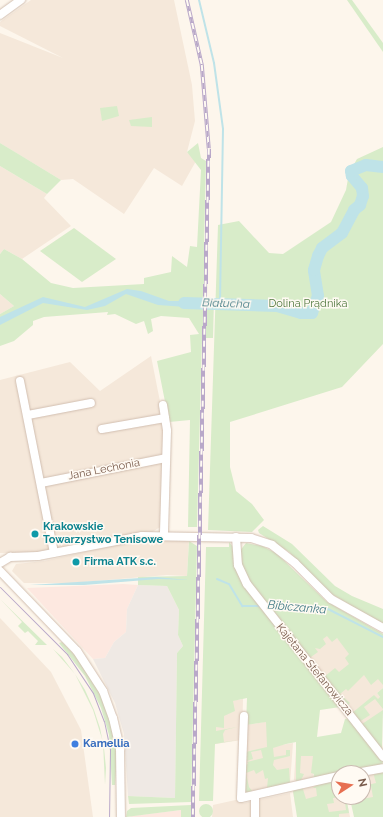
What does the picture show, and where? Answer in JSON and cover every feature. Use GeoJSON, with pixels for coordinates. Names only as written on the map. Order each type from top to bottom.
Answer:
{"type":"FeatureCollection","features":[{"type":"Feature","properties":{"kind":"street"},"geometry":{"type":"LineString","coordinates":[[0,15],[21,0]]}},
{"type":"Feature","properties":{"kind":"street"},"geometry":{"type":"LineString","coordinates":[[20,382],[28,416],[54,553]]}},
{"type":"Feature","properties":{"kind":"street"},"geometry":{"type":"LineString","coordinates":[[28,416],[91,403]]}},
{"type":"Feature","properties":{"kind":"street"},"geometry":{"type":"LineString","coordinates":[[163,405],[167,431],[164,535]]}},
{"type":"Feature","properties":{"kind":"street"},"geometry":{"type":"LineString","coordinates":[[102,429],[165,418]]}},
{"type":"Feature","properties":{"kind":"street","name":"Jana Lechonia"},"geometry":{"type":"LineString","coordinates":[[41,483],[166,458]]}},
{"type":"Feature","properties":{"kind":"street"},"geometry":{"type":"LineString","coordinates":[[0,563],[10,557],[54,553],[142,536],[164,535],[251,538],[272,545],[295,563],[331,598],[383,628]]}},
{"type":"Feature","properties":{"kind":"street","name":"Kajetana Stefanowicza"},"geometry":{"type":"LineString","coordinates":[[236,537],[238,565],[245,580],[260,602],[383,757]]}},
{"type":"Feature","properties":{"kind":"street"},"geometry":{"type":"LineString","coordinates":[[0,571],[77,651],[103,691],[114,718],[120,748],[121,817]]}},
{"type":"Feature","properties":{"kind":"street"},"geometry":{"type":"LineString","coordinates":[[244,716],[241,797],[255,796],[331,778]]}},
{"type":"Feature","properties":{"kind":"street"},"geometry":{"type":"LineString","coordinates":[[371,770],[383,768]]}},
{"type":"Feature","properties":{"kind":"street"},"geometry":{"type":"LineString","coordinates":[[254,817],[255,796]]}},
{"type":"Feature","properties":{"kind":"shaded area"},"geometry":{"type":"Polygon","coordinates":[[[31,0],[174,0],[192,85],[195,121],[187,152],[196,161],[182,186],[154,168],[124,214],[73,179],[61,180],[0,143],[0,33],[63,58],[0,26],[0,22],[31,0]]]}},
{"type":"Feature","properties":{"kind":"shaded area"},"geometry":{"type":"Polygon","coordinates":[[[0,166],[47,194],[44,198],[71,226],[22,259],[4,249],[0,254],[0,166]]]}},
{"type":"Feature","properties":{"kind":"shaded area"},"geometry":{"type":"Polygon","coordinates":[[[0,294],[14,306],[0,314],[0,294]]]}},
{"type":"Feature","properties":{"kind":"shaded area"},"geometry":{"type":"Polygon","coordinates":[[[151,356],[166,432],[163,525],[151,533],[43,552],[0,553],[0,380],[70,362],[100,391],[151,356]]]}},
{"type":"Feature","properties":{"kind":"shaded area"},"geometry":{"type":"Polygon","coordinates":[[[143,539],[189,539],[187,576],[167,575],[71,583],[24,583],[12,571],[16,564],[44,561],[143,539]]]}},
{"type":"Feature","properties":{"kind":"shaded area"},"geometry":{"type":"Polygon","coordinates":[[[123,584],[138,585],[127,609],[126,632],[114,642],[105,658],[93,659],[27,588],[123,584]]]}},
{"type":"Feature","properties":{"kind":"shaded area"},"geometry":{"type":"Polygon","coordinates":[[[138,585],[167,586],[179,610],[178,635],[183,646],[177,653],[175,798],[128,796],[124,734],[115,703],[93,659],[105,658],[114,642],[126,632],[127,609],[138,585]]]}},
{"type":"Feature","properties":{"kind":"shaded area"},"geometry":{"type":"Polygon","coordinates":[[[0,618],[51,672],[81,730],[93,817],[0,817],[0,618]]]}},
{"type":"Feature","properties":{"kind":"shaded area"},"geometry":{"type":"Polygon","coordinates":[[[316,631],[321,637],[328,635],[337,638],[383,681],[383,688],[377,693],[383,701],[383,714],[365,729],[299,644],[316,631]]]}},
{"type":"Feature","properties":{"kind":"shaded area"},"geometry":{"type":"Polygon","coordinates":[[[243,699],[242,740],[215,744],[217,703],[243,699]]]}},
{"type":"Feature","properties":{"kind":"shaded area"},"geometry":{"type":"Polygon","coordinates":[[[270,721],[269,747],[293,743],[290,784],[243,794],[246,725],[270,721]]]}},
{"type":"Feature","properties":{"kind":"shaded area"},"geometry":{"type":"Polygon","coordinates":[[[296,749],[317,751],[313,779],[297,782],[294,780],[296,749]]]}},
{"type":"Feature","properties":{"kind":"shaded area"},"geometry":{"type":"Polygon","coordinates":[[[383,770],[383,810],[352,805],[371,805],[371,772],[383,770]]]}},
{"type":"Feature","properties":{"kind":"shaded area"},"geometry":{"type":"Polygon","coordinates":[[[318,782],[331,791],[331,805],[348,805],[350,817],[324,817],[295,805],[293,791],[318,782]]]}},
{"type":"Feature","properties":{"kind":"shaded area"},"geometry":{"type":"Polygon","coordinates":[[[290,793],[293,817],[212,817],[213,805],[240,799],[244,803],[290,793]]]}},
{"type":"Feature","properties":{"kind":"shaded area"},"geometry":{"type":"Polygon","coordinates":[[[181,810],[181,817],[128,817],[132,816],[181,810]]]}},
{"type":"Feature","properties":{"kind":"green space"},"geometry":{"type":"Polygon","coordinates":[[[347,0],[352,0],[383,43],[383,52],[347,0]]]}},
{"type":"Feature","properties":{"kind":"green space"},"geometry":{"type":"Polygon","coordinates":[[[117,106],[119,116],[102,121],[100,108],[117,106]]]}},
{"type":"Feature","properties":{"kind":"green space"},"geometry":{"type":"Polygon","coordinates":[[[152,117],[152,127],[131,126],[129,120],[152,117]]]}},
{"type":"Feature","properties":{"kind":"green space"},"geometry":{"type":"Polygon","coordinates":[[[0,143],[61,180],[47,194],[0,166],[0,143]]]}},
{"type":"Feature","properties":{"kind":"green space"},"geometry":{"type":"Polygon","coordinates":[[[198,143],[201,158],[206,161],[204,248],[208,249],[207,298],[214,299],[213,338],[202,338],[197,527],[188,527],[190,420],[169,422],[157,361],[191,352],[190,335],[199,334],[189,318],[161,316],[151,319],[153,331],[148,334],[144,321],[136,324],[115,314],[107,315],[108,312],[44,317],[33,321],[33,325],[14,341],[0,346],[0,314],[14,306],[0,294],[0,254],[4,249],[22,259],[51,283],[73,288],[144,284],[144,278],[171,272],[172,256],[187,267],[190,246],[197,247],[201,170],[187,152],[198,143]]]}},
{"type":"Feature","properties":{"kind":"green space","name":"Dolina Prądnika"},"geometry":{"type":"Polygon","coordinates":[[[383,147],[383,344],[342,387],[230,422],[230,467],[236,491],[252,504],[264,520],[252,532],[208,530],[218,225],[239,221],[269,253],[283,254],[331,222],[346,190],[349,173],[357,159],[383,147]]]}},
{"type":"Feature","properties":{"kind":"green space"},"geometry":{"type":"Polygon","coordinates":[[[74,228],[116,259],[82,282],[40,251],[74,228]]]}},
{"type":"Feature","properties":{"kind":"green space"},"geometry":{"type":"Polygon","coordinates":[[[263,526],[292,544],[335,586],[352,596],[383,609],[383,624],[326,591],[289,552],[259,533],[258,530],[263,526]]]}},
{"type":"Feature","properties":{"kind":"green space"},"geometry":{"type":"Polygon","coordinates":[[[189,541],[197,546],[191,802],[129,804],[128,796],[175,798],[177,653],[183,646],[178,635],[179,610],[167,586],[138,585],[138,577],[187,576],[189,541]]]}},
{"type":"Feature","properties":{"kind":"green space"},"geometry":{"type":"Polygon","coordinates":[[[229,542],[234,548],[239,574],[340,707],[320,710],[317,737],[341,733],[345,719],[349,718],[383,761],[382,766],[371,768],[371,765],[331,765],[331,776],[313,779],[314,774],[311,773],[313,756],[301,756],[300,773],[304,774],[301,780],[296,781],[296,742],[286,744],[273,748],[274,757],[286,755],[286,750],[290,750],[290,756],[274,760],[273,765],[277,770],[289,768],[290,784],[267,788],[268,778],[265,779],[263,770],[256,774],[254,770],[246,773],[249,787],[253,792],[243,794],[243,765],[248,764],[247,762],[263,758],[261,750],[251,752],[253,759],[247,761],[246,752],[267,747],[266,722],[246,725],[247,698],[233,701],[235,711],[224,716],[224,728],[216,727],[216,731],[237,727],[225,730],[223,734],[224,742],[238,740],[215,744],[213,801],[199,801],[206,547],[229,547],[229,542]]]}},
{"type":"Feature","properties":{"kind":"green space"},"geometry":{"type":"Polygon","coordinates":[[[246,543],[262,546],[276,553],[326,601],[383,634],[383,685],[378,679],[371,685],[364,675],[348,691],[346,689],[340,694],[350,703],[347,706],[324,677],[335,668],[339,672],[349,664],[345,658],[349,654],[337,638],[332,642],[327,636],[323,639],[326,644],[320,649],[315,648],[318,652],[308,659],[245,577],[239,552],[246,543]]]}},
{"type":"Feature","properties":{"kind":"green space"},"geometry":{"type":"Polygon","coordinates":[[[0,599],[47,645],[35,645],[38,641],[28,631],[25,633],[18,626],[22,622],[0,599]]]}},
{"type":"Feature","properties":{"kind":"green space"},"geometry":{"type":"Polygon","coordinates":[[[62,642],[81,661],[100,693],[109,717],[117,756],[115,785],[112,785],[109,735],[101,708],[85,676],[59,643],[62,642]]]}},
{"type":"Feature","properties":{"kind":"green space"},"geometry":{"type":"Polygon","coordinates":[[[53,649],[62,657],[75,674],[53,649]]]}},
{"type":"Feature","properties":{"kind":"green space"},"geometry":{"type":"Polygon","coordinates":[[[75,674],[85,690],[94,710],[102,740],[93,710],[75,674]]]}},
{"type":"Feature","properties":{"kind":"green space"},"geometry":{"type":"Polygon","coordinates":[[[383,688],[383,709],[375,699],[364,707],[370,715],[359,722],[352,713],[374,695],[378,699],[380,697],[377,693],[383,688]]]}},
{"type":"Feature","properties":{"kind":"green space"},"geometry":{"type":"Polygon","coordinates":[[[383,710],[382,748],[383,753],[362,724],[383,710]]]}},
{"type":"Feature","properties":{"kind":"green space"},"geometry":{"type":"Polygon","coordinates":[[[103,743],[106,768],[105,785],[103,743]]]}},
{"type":"Feature","properties":{"kind":"green space"},"geometry":{"type":"Polygon","coordinates":[[[383,770],[383,817],[354,817],[351,805],[371,805],[371,797],[373,797],[371,784],[376,783],[373,772],[374,775],[376,771],[383,770]]]}},
{"type":"Feature","properties":{"kind":"green space"},"geometry":{"type":"Polygon","coordinates":[[[331,780],[331,803],[327,804],[329,812],[346,810],[345,805],[348,805],[349,813],[339,814],[339,817],[297,817],[293,791],[296,787],[302,786],[306,799],[317,796],[316,788],[313,788],[317,784],[331,780]]]}},
{"type":"Feature","properties":{"kind":"green space"},"geometry":{"type":"Polygon","coordinates":[[[203,804],[209,804],[213,808],[213,814],[209,818],[203,818],[199,814],[199,808],[203,804]]]}},
{"type":"Feature","properties":{"kind":"green space"},"geometry":{"type":"Polygon","coordinates":[[[191,805],[191,817],[181,817],[181,810],[126,817],[127,811],[131,808],[191,805]]]}},
{"type":"Feature","properties":{"kind":"water"},"geometry":{"type":"Polygon","coordinates":[[[127,289],[141,291],[169,301],[199,301],[200,308],[158,305],[126,294],[105,306],[87,310],[43,303],[0,325],[0,317],[43,297],[85,307],[127,289]]]}},
{"type":"Feature","properties":{"kind":"water"},"geometry":{"type":"Polygon","coordinates":[[[156,577],[189,580],[158,579],[84,585],[30,585],[156,577]]]}},
{"type":"Feature","properties":{"kind":"waterway"},"geometry":{"type":"LineString","coordinates":[[199,0],[214,63],[223,129],[220,305]]}},
{"type":"Feature","properties":{"kind":"waterway","name":"Białucha"},"geometry":{"type":"LineString","coordinates":[[184,303],[277,306],[301,313],[312,313],[318,296],[314,270],[318,256],[322,248],[342,233],[354,210],[360,205],[363,196],[362,188],[352,176],[351,171],[366,165],[383,167]]}},
{"type":"Feature","properties":{"kind":"waterway","name":"Bibiczanka"},"geometry":{"type":"LineString","coordinates":[[217,579],[229,584],[242,606],[261,606]]}},
{"type":"Feature","properties":{"kind":"waterway","name":"Bibiczanka"},"geometry":{"type":"LineString","coordinates":[[267,605],[328,609],[383,637]]}},
{"type":"Feature","properties":{"kind":"tram line"},"geometry":{"type":"LineString","coordinates":[[0,587],[67,654],[93,693],[104,721],[110,749],[109,817]]}},
{"type":"Feature","properties":{"kind":"railway"},"geometry":{"type":"LineString","coordinates":[[187,0],[202,65],[209,149],[193,817]]}},
{"type":"Feature","properties":{"kind":"place","name":"Krakowskie Towarzystwo Tenisowe"},"geometry":{"type":"Point","coordinates":[35,534]}},
{"type":"Feature","properties":{"kind":"place","name":"Firma ATK s.c."},"geometry":{"type":"Point","coordinates":[76,562]}},
{"type":"Feature","properties":{"kind":"place","name":"Kamellia"},"geometry":{"type":"Point","coordinates":[75,744]}}]}
